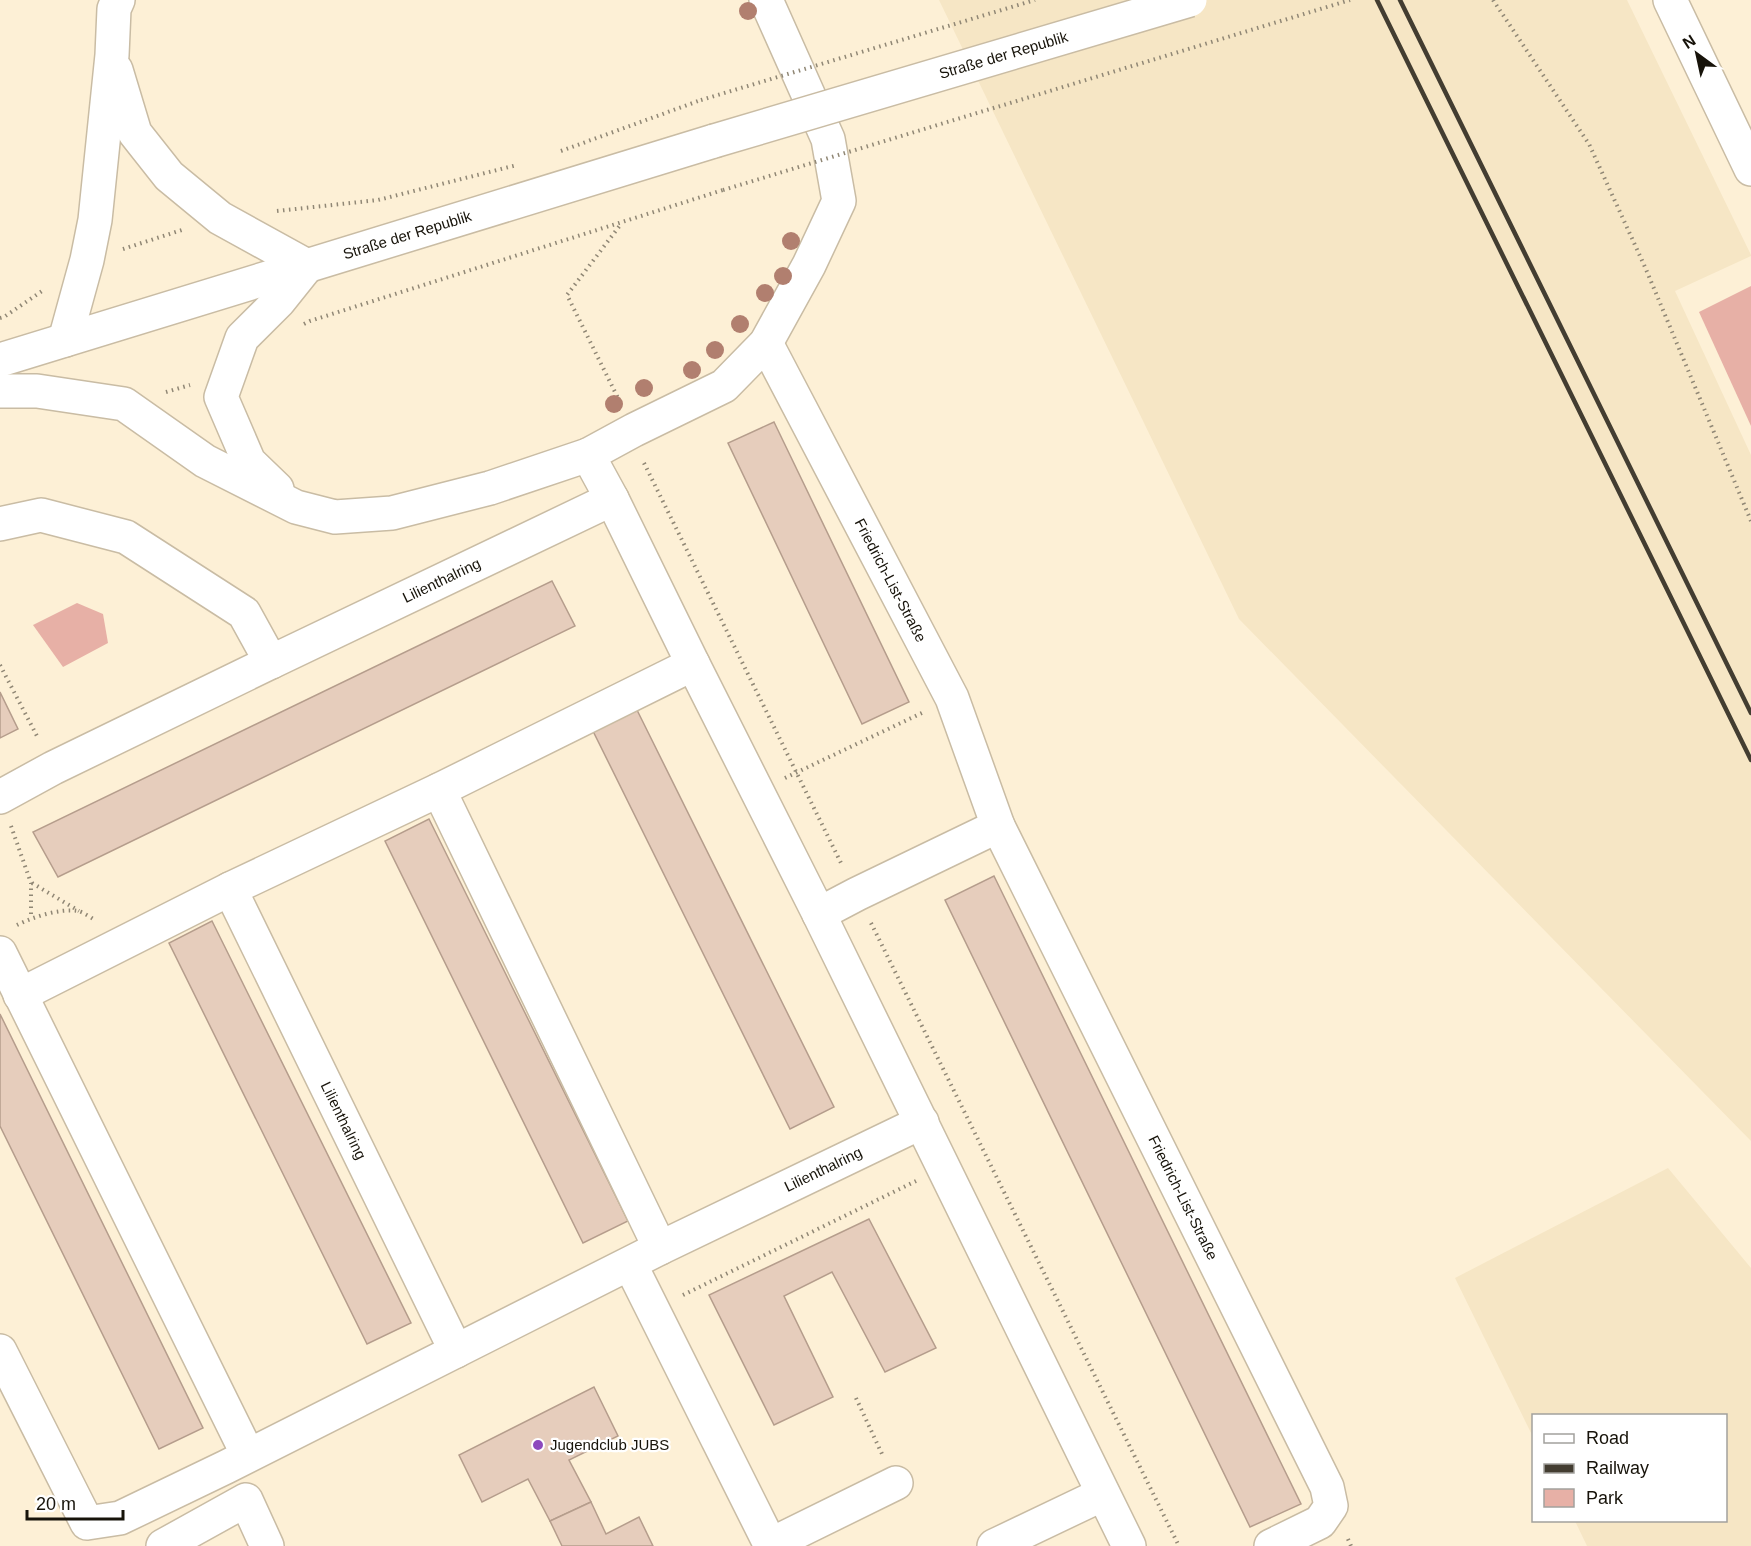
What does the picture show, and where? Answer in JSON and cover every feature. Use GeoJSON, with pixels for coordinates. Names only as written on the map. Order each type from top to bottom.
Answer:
{"type":"FeatureCollection","features":[{"type":"Feature","properties":{"kind":"street"},"geometry":{"type":"LineString","coordinates":[[65,340],[87,260],[95,220],[112,55],[114,9],[118,0]]}},
{"type":"Feature","properties":{"kind":"street"},"geometry":{"type":"LineString","coordinates":[[0,391],[37,391],[124,404],[205,461],[296,507],[335,517],[392,513],[490,488],[588,455],[642,442],[724,386],[766,343],[809,265],[839,201],[828,139],[766,0]]}},
{"type":"Feature","properties":{"kind":"street","name":"Straße der Republik"},"geometry":{"type":"LineString","coordinates":[[0,360],[714,141],[1190,0]]}},
{"type":"Feature","properties":{"kind":"street"},"geometry":{"type":"LineString","coordinates":[[1670,0],[1751,169]]}},
{"type":"Feature","properties":{"kind":"street"},"geometry":{"type":"LineString","coordinates":[[112,55],[135,133],[169,176],[220,218],[307,266],[279,302],[242,338],[221,397],[249,462],[296,507]]}},
{"type":"Feature","properties":{"kind":"street","name":"Friedrich-List-Straße"},"geometry":{"type":"LineString","coordinates":[[766,343],[952,698],[998,826],[1326,1487],[1331,1506],[1320,1522],[1271,1546]]}},
{"type":"Feature","properties":{"kind":"street"},"geometry":{"type":"LineString","coordinates":[[588,455],[758,791],[1130,1546]]}},
{"type":"Feature","properties":{"kind":"street","name":"Lilienthalring"},"geometry":{"type":"LineString","coordinates":[[3,796],[53,768],[612,499]]}},
{"type":"Feature","properties":{"kind":"street"},"geometry":{"type":"LineString","coordinates":[[0,524],[41,515],[126,537],[244,613],[271,662]]}},
{"type":"Feature","properties":{"kind":"street"},"geometry":{"type":"LineString","coordinates":[[20,995],[230,889],[439,790],[693,664]]}},
{"type":"Feature","properties":{"kind":"street"},"geometry":{"type":"LineString","coordinates":[[439,790],[660,1248]]}},
{"type":"Feature","properties":{"kind":"street"},"geometry":{"type":"LineString","coordinates":[[819,914],[998,826]]}},
{"type":"Feature","properties":{"kind":"street","name":"Lilienthalring"},"geometry":{"type":"LineString","coordinates":[[230,889],[456,1351]]}},
{"type":"Feature","properties":{"kind":"street"},"geometry":{"type":"LineString","coordinates":[[5,941],[20,995],[237,1461],[246,1500],[267,1546]]}},
{"type":"Feature","properties":{"kind":"street","name":"Lilienthalring"},"geometry":{"type":"LineString","coordinates":[[0,1351],[87,1523],[120,1518],[660,1248],[922,1122]]}},
{"type":"Feature","properties":{"kind":"street"},"geometry":{"type":"LineString","coordinates":[[630,1264],[771,1546],[896,1483]]}},
{"type":"Feature","properties":{"kind":"street"},"geometry":{"type":"LineString","coordinates":[[994,1546],[1103,1494]]}},
{"type":"Feature","properties":{"kind":"street"},"geometry":{"type":"LineString","coordinates":[[163,1546],[246,1500]]}},
{"type":"Feature","properties":{"kind":"path"},"geometry":{"type":"LineString","coordinates":[[561,151],[701,100],[1035,0]]}},
{"type":"Feature","properties":{"kind":"path"},"geometry":{"type":"LineString","coordinates":[[301,326],[310,321],[723,190],[1350,0]]}},
{"type":"Feature","properties":{"kind":"path"},"geometry":{"type":"LineString","coordinates":[[1493,0],[1588,144],[1645,267],[1751,520]]}},
{"type":"Feature","properties":{"kind":"path"},"geometry":{"type":"LineString","coordinates":[[276,211],[378,200],[528,162]]}},
{"type":"Feature","properties":{"kind":"path"},"geometry":{"type":"LineString","coordinates":[[0,318],[87,260],[220,218]]}},
{"type":"Feature","properties":{"kind":"path"},"geometry":{"type":"LineString","coordinates":[[621,223],[567,295],[642,442],[644,464],[1179,1546]]}},
{"type":"Feature","properties":{"kind":"path"},"geometry":{"type":"LineString","coordinates":[[124,404],[230,373]]}},
{"type":"Feature","properties":{"kind":"path"},"geometry":{"type":"LineString","coordinates":[[0,665],[53,768]]}},
{"type":"Feature","properties":{"kind":"path"},"geometry":{"type":"LineString","coordinates":[[758,791],[952,698]]}},
{"type":"Feature","properties":{"kind":"path"},"geometry":{"type":"LineString","coordinates":[[3,796],[13,833],[31,883],[31,918]]}},
{"type":"Feature","properties":{"kind":"path"},"geometry":{"type":"LineString","coordinates":[[31,883],[129,939]]}},
{"type":"Feature","properties":{"kind":"path"},"geometry":{"type":"LineString","coordinates":[[5,941],[31,918],[58,912],[79,911]]}},
{"type":"Feature","properties":{"kind":"path"},"geometry":{"type":"LineString","coordinates":[[653,1310],[943,1167]]}},
{"type":"Feature","properties":{"kind":"path"},"geometry":{"type":"LineString","coordinates":[[856,1398],[896,1483]]}},
{"type":"Feature","properties":{"kind":"shaded area"},"geometry":{"type":"Polygon","coordinates":[[[939,0],[1627,0],[1751,255],[1675,291],[1751,455],[1751,1141],[1239,619],[939,0]]]}},
{"type":"Feature","properties":{"kind":"shaded area"},"geometry":{"type":"Polygon","coordinates":[[[1668,1168],[1751,1268],[1751,1546],[1587,1546],[1575,1522],[1727,1522],[1727,1414],[1532,1414],[1532,1435],[1455,1278],[1668,1168]]]}},
{"type":"Feature","properties":{"kind":"green space"},"geometry":{"type":"Polygon","coordinates":[[[1751,286],[1751,426],[1699,312],[1751,286]]]}},
{"type":"Feature","properties":{"kind":"green space"},"geometry":{"type":"Polygon","coordinates":[[[77,603],[103,614],[108,643],[63,667],[33,625],[77,603]]]}},
{"type":"Feature","properties":{"kind":"building"},"geometry":{"type":"Polygon","coordinates":[[[774,422],[909,702],[862,724],[728,443],[774,422]]]}},
{"type":"Feature","properties":{"kind":"building"},"geometry":{"type":"Polygon","coordinates":[[[552,581],[575,626],[58,877],[33,832],[552,581]]]}},
{"type":"Feature","properties":{"kind":"building"},"geometry":{"type":"Polygon","coordinates":[[[0,692],[18,729],[0,738],[0,692]]]}},
{"type":"Feature","properties":{"kind":"building"},"geometry":{"type":"Polygon","coordinates":[[[635,706],[834,1107],[790,1129],[591,727],[635,706]]]}},
{"type":"Feature","properties":{"kind":"building"},"geometry":{"type":"Polygon","coordinates":[[[429,819],[628,1221],[583,1243],[385,841],[429,819]]]}},
{"type":"Feature","properties":{"kind":"building"},"geometry":{"type":"Polygon","coordinates":[[[994,876],[1301,1504],[1250,1527],[945,900],[994,876]]]}},
{"type":"Feature","properties":{"kind":"building"},"geometry":{"type":"Polygon","coordinates":[[[212,921],[411,1323],[367,1344],[169,943],[212,921]]]}},
{"type":"Feature","properties":{"kind":"building"},"geometry":{"type":"Polygon","coordinates":[[[0,1014],[203,1428],[159,1449],[0,1126],[0,1014]]]}},
{"type":"Feature","properties":{"kind":"building"},"geometry":{"type":"Polygon","coordinates":[[[869,1219],[936,1348],[885,1372],[832,1272],[784,1296],[833,1397],[774,1425],[709,1295],[869,1219]]]}},
{"type":"Feature","properties":{"kind":"building","name":"Jugendclub JUBS"},"geometry":{"type":"Polygon","coordinates":[[[594,1387],[618,1436],[569,1460],[591,1502],[550,1521],[528,1479],[482,1502],[459,1455],[594,1387]]]}},
{"type":"Feature","properties":{"kind":"building"},"geometry":{"type":"Polygon","coordinates":[[[591,1502],[606,1534],[639,1517],[653,1546],[562,1546],[550,1521],[591,1502]]]}},
{"type":"Feature","properties":{"kind":"railway"},"geometry":{"type":"LineString","coordinates":[[1377,0],[1751,760]]}},
{"type":"Feature","properties":{"kind":"railway"},"geometry":{"type":"LineString","coordinates":[[1400,0],[1751,713]]}},
{"type":"Feature","properties":{"kind":"place","name":"Jugendclub JUBS"},"geometry":{"type":"Point","coordinates":[538,1445]}}]}
